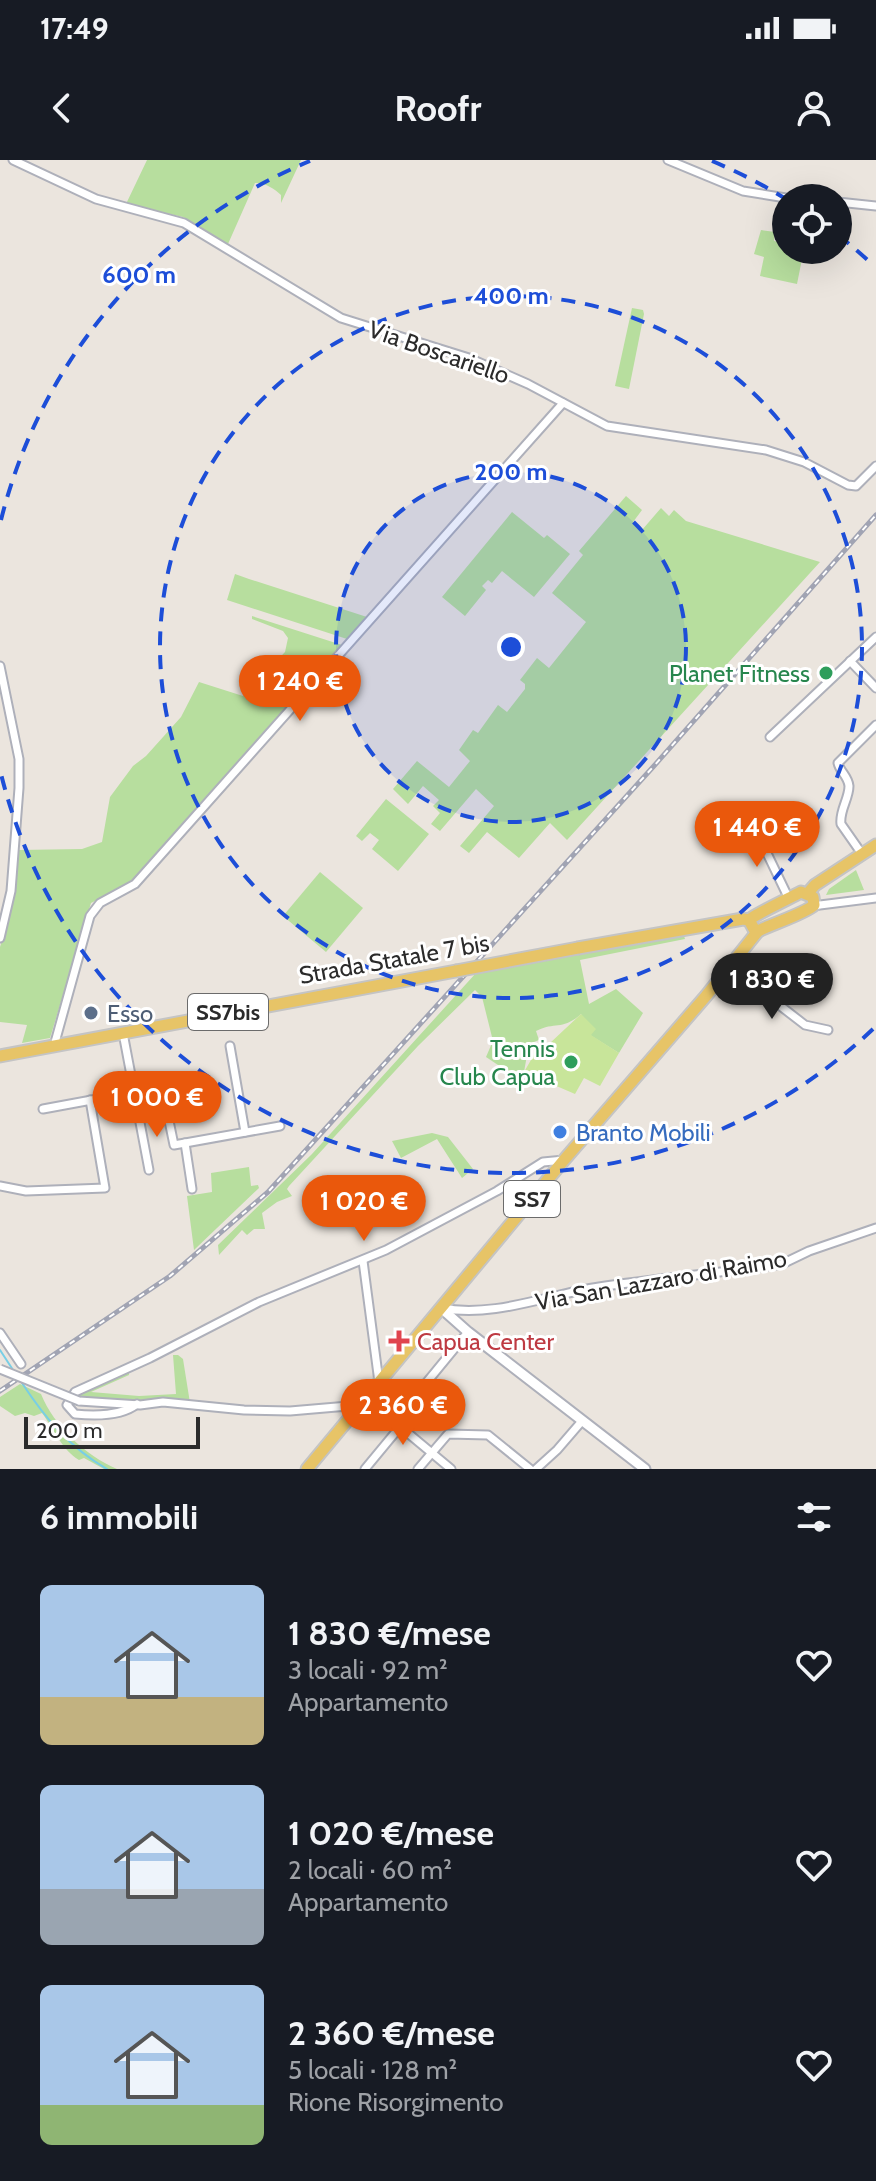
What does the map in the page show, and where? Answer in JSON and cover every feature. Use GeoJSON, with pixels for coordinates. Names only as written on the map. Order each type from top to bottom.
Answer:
{"type":"FeatureCollection","features":[{"type":"Feature","properties":{"kind":"main road"},"geometry":{"type":"LineString","coordinates":[[808,893],[815,885],[876,845]]}},
{"type":"Feature","properties":{"kind":"main road"},"geometry":{"type":"LineString","coordinates":[[758,931],[749,920],[753,915],[801,892],[808,893],[815,900],[812,906]]}},
{"type":"Feature","properties":{"kind":"main road","name":"SS7"},"geometry":{"type":"LineString","coordinates":[[307,1469],[758,931],[812,906]]}},
{"type":"Feature","properties":{"kind":"main road","name":"Strada Statale 7 bis"},"geometry":{"type":"LineString","coordinates":[[0,1056],[578,948],[749,920]]}},
{"type":"Feature","properties":{"kind":"street","name":"Via Boscariello"},"geometry":{"type":"LineString","coordinates":[[13,160],[96,199],[184,223],[341,318],[469,358],[607,426],[766,450],[804,462],[848,485],[856,486],[876,466]]}},
{"type":"Feature","properties":{"kind":"street"},"geometry":{"type":"LineString","coordinates":[[668,160],[743,191],[772,196]]}},
{"type":"Feature","properties":{"kind":"street"},"geometry":{"type":"LineString","coordinates":[[852,203],[876,206]]}},
{"type":"Feature","properties":{"kind":"street"},"geometry":{"type":"LineString","coordinates":[[54,1046],[94,909],[135,884],[563,403]]}},
{"type":"Feature","properties":{"kind":"street"},"geometry":{"type":"LineString","coordinates":[[770,737],[876,637]]}},
{"type":"Feature","properties":{"kind":"street"},"geometry":{"type":"LineString","coordinates":[[850,661],[876,688]]}},
{"type":"Feature","properties":{"kind":"street"},"geometry":{"type":"LineString","coordinates":[[0,666],[15,735],[19,774],[11,891],[0,938]]}},
{"type":"Feature","properties":{"kind":"street"},"geometry":{"type":"LineString","coordinates":[[862,854],[841,824],[849,789],[848,780],[838,768],[838,763],[876,725]]}},
{"type":"Feature","properties":{"kind":"street"},"geometry":{"type":"LineString","coordinates":[[726,838],[764,847],[789,899]]}},
{"type":"Feature","properties":{"kind":"street"},"geometry":{"type":"LineString","coordinates":[[812,906],[876,898]]}},
{"type":"Feature","properties":{"kind":"street"},"geometry":{"type":"LineString","coordinates":[[730,967],[805,1025],[828,1030]]}},
{"type":"Feature","properties":{"kind":"street"},"geometry":{"type":"LineString","coordinates":[[123,1033],[149,1170]]}},
{"type":"Feature","properties":{"kind":"street"},"geometry":{"type":"LineString","coordinates":[[230,1046],[245,1132]]}},
{"type":"Feature","properties":{"kind":"street"},"geometry":{"type":"LineString","coordinates":[[43,1109],[162,1087],[174,1145],[280,1126]]}},
{"type":"Feature","properties":{"kind":"street"},"geometry":{"type":"LineString","coordinates":[[0,1186],[26,1191],[105,1188],[90,1100]]}},
{"type":"Feature","properties":{"kind":"street"},"geometry":{"type":"LineString","coordinates":[[185,1143],[192,1189]]}},
{"type":"Feature","properties":{"kind":"street"},"geometry":{"type":"LineString","coordinates":[[137,1404],[131,1409],[80,1415],[71,1412],[67,1401],[75,1392],[259,1302],[363,1261],[497,1191],[543,1162],[564,1160]]}},
{"type":"Feature","properties":{"kind":"street","name":"Via San Lazzaro di Raimo"},"geometry":{"type":"LineString","coordinates":[[441,1308],[455,1311],[496,1309],[597,1287],[782,1264],[809,1251],[846,1241],[876,1228]]}},
{"type":"Feature","properties":{"kind":"street"},"geometry":{"type":"LineString","coordinates":[[363,1261],[380,1384]]}},
{"type":"Feature","properties":{"kind":"street"},"geometry":{"type":"LineString","coordinates":[[441,1308],[643,1468]]}},
{"type":"Feature","properties":{"kind":"street"},"geometry":{"type":"LineString","coordinates":[[422,1388],[468,1332]]}},
{"type":"Feature","properties":{"kind":"street"},"geometry":{"type":"LineString","coordinates":[[0,1333],[21,1364]]}},
{"type":"Feature","properties":{"kind":"street"},"geometry":{"type":"LineString","coordinates":[[0,1369],[79,1401],[163,1402],[290,1411],[364,1402],[451,1469]]}},
{"type":"Feature","properties":{"kind":"street"},"geometry":{"type":"LineString","coordinates":[[365,1469],[418,1405]]}},
{"type":"Feature","properties":{"kind":"street"},"geometry":{"type":"LineString","coordinates":[[418,1469],[448,1434],[488,1435],[533,1469],[557,1450],[582,1421]]}},
{"type":"Feature","properties":{"kind":"green space"},"geometry":{"type":"Polygon","coordinates":[[[147,160],[301,160],[281,203],[281,195],[276,190],[255,183],[228,244],[183,217],[126,204],[147,160]]]}},
{"type":"Feature","properties":{"kind":"green space"},"geometry":{"type":"Polygon","coordinates":[[[761,230],[772,232],[772,264],[801,264],[797,284],[760,276],[764,257],[754,254],[761,230]]]}},
{"type":"Feature","properties":{"kind":"green space"},"geometry":{"type":"Polygon","coordinates":[[[632,308],[643,310],[644,314],[629,389],[615,386],[632,308]]]}},
{"type":"Feature","properties":{"kind":"green space"},"geometry":{"type":"Polygon","coordinates":[[[626,496],[642,510],[633,522],[642,530],[661,508],[669,516],[674,510],[686,521],[820,562],[567,840],[550,823],[519,858],[487,832],[469,853],[460,846],[494,806],[476,789],[440,831],[431,824],[440,813],[433,806],[439,800],[423,786],[408,804],[393,789],[417,761],[449,787],[470,761],[459,750],[473,730],[478,733],[498,705],[507,712],[525,689],[525,684],[520,680],[537,658],[549,668],[586,622],[552,593],[583,555],[579,551],[626,496]]]}},
{"type":"Feature","properties":{"kind":"green space"},"geometry":{"type":"Polygon","coordinates":[[[512,512],[570,554],[534,597],[502,571],[492,583],[488,580],[482,586],[486,590],[465,616],[442,597],[512,512]]]}},
{"type":"Feature","properties":{"kind":"green space"},"geometry":{"type":"Polygon","coordinates":[[[235,574],[367,617],[347,639],[227,600],[235,574]]]}},
{"type":"Feature","properties":{"kind":"green space"},"geometry":{"type":"Polygon","coordinates":[[[252,616],[342,645],[138,875],[129,884],[91,903],[50,1038],[22,1043],[27,1025],[0,1022],[0,947],[10,915],[18,850],[82,849],[102,842],[110,797],[133,766],[181,717],[199,682],[243,696],[285,652],[288,638],[283,631],[252,619],[252,616]]]}},
{"type":"Feature","properties":{"kind":"green space"},"geometry":{"type":"Polygon","coordinates":[[[386,799],[429,834],[398,871],[372,849],[379,840],[370,833],[362,841],[356,836],[386,799]]]}},
{"type":"Feature","properties":{"kind":"green space"},"geometry":{"type":"Polygon","coordinates":[[[856,870],[864,890],[826,895],[829,889],[856,870]]]}},
{"type":"Feature","properties":{"kind":"green space"},"geometry":{"type":"Polygon","coordinates":[[[320,872],[363,908],[326,952],[283,916],[320,872]]]}},
{"type":"Feature","properties":{"kind":"green space"},"geometry":{"type":"Polygon","coordinates":[[[684,936],[685,939],[580,960],[589,1004],[616,989],[643,1013],[619,1053],[590,1035],[581,1014],[564,1024],[536,1031],[539,1040],[529,1044],[524,1072],[519,1079],[486,1057],[492,1037],[482,997],[475,990],[418,1046],[289,1186],[287,1189],[292,1196],[262,1213],[265,1229],[254,1229],[247,1235],[242,1230],[219,1255],[218,1245],[312,1154],[476,973],[684,936]]]}},
{"type":"Feature","properties":{"kind":"green space","name":"Tennis Club Capua"},"geometry":{"type":"Polygon","coordinates":[[[581,1014],[596,1029],[591,1035],[619,1053],[600,1086],[584,1078],[575,1094],[524,1072],[542,1041],[549,1044],[581,1014]]]}},
{"type":"Feature","properties":{"kind":"green space"},"geometry":{"type":"Polygon","coordinates":[[[432,1133],[448,1137],[473,1169],[462,1178],[437,1139],[401,1158],[392,1141],[432,1133]]]}},
{"type":"Feature","properties":{"kind":"green space"},"geometry":{"type":"Polygon","coordinates":[[[249,1167],[251,1186],[258,1185],[259,1188],[194,1250],[187,1196],[212,1192],[211,1173],[249,1167]]]}},
{"type":"Feature","properties":{"kind":"green space"},"geometry":{"type":"Polygon","coordinates":[[[173,1355],[183,1359],[190,1403],[93,1400],[74,1396],[129,1369],[129,1375],[91,1392],[139,1396],[176,1394],[173,1355]]]}},
{"type":"Feature","properties":{"kind":"green space"},"geometry":{"type":"Polygon","coordinates":[[[20,1384],[41,1394],[72,1439],[117,1469],[104,1469],[84,1458],[79,1460],[73,1456],[42,1413],[15,1416],[0,1406],[0,1397],[20,1384]]]}},
{"type":"Feature","properties":{"kind":"waterway"},"geometry":{"type":"LineString","coordinates":[[0,1350],[15,1373]]}},
{"type":"Feature","properties":{"kind":"waterway"},"geometry":{"type":"LineString","coordinates":[[22,1383],[59,1431],[81,1452],[107,1469]]}},
{"type":"Feature","properties":{"kind":"railway"},"geometry":{"type":"LineString","coordinates":[[0,1391],[170,1276],[268,1192],[653,767],[876,515]]}},
{"type":"Feature","properties":{"kind":"place","name":"Planet Fitness"},"geometry":{"type":"Point","coordinates":[826,673]}},
{"type":"Feature","properties":{"kind":"place","name":"Esso"},"geometry":{"type":"Point","coordinates":[91,1013]}},
{"type":"Feature","properties":{"kind":"place","name":"Tennis Club Capua"},"geometry":{"type":"Point","coordinates":[571,1062]}},
{"type":"Feature","properties":{"kind":"place","name":"Branto Mobili"},"geometry":{"type":"Point","coordinates":[560,1132]}},
{"type":"Feature","properties":{"kind":"place","name":"Capua Center"},"geometry":{"type":"Point","coordinates":[399,1341]}}]}
